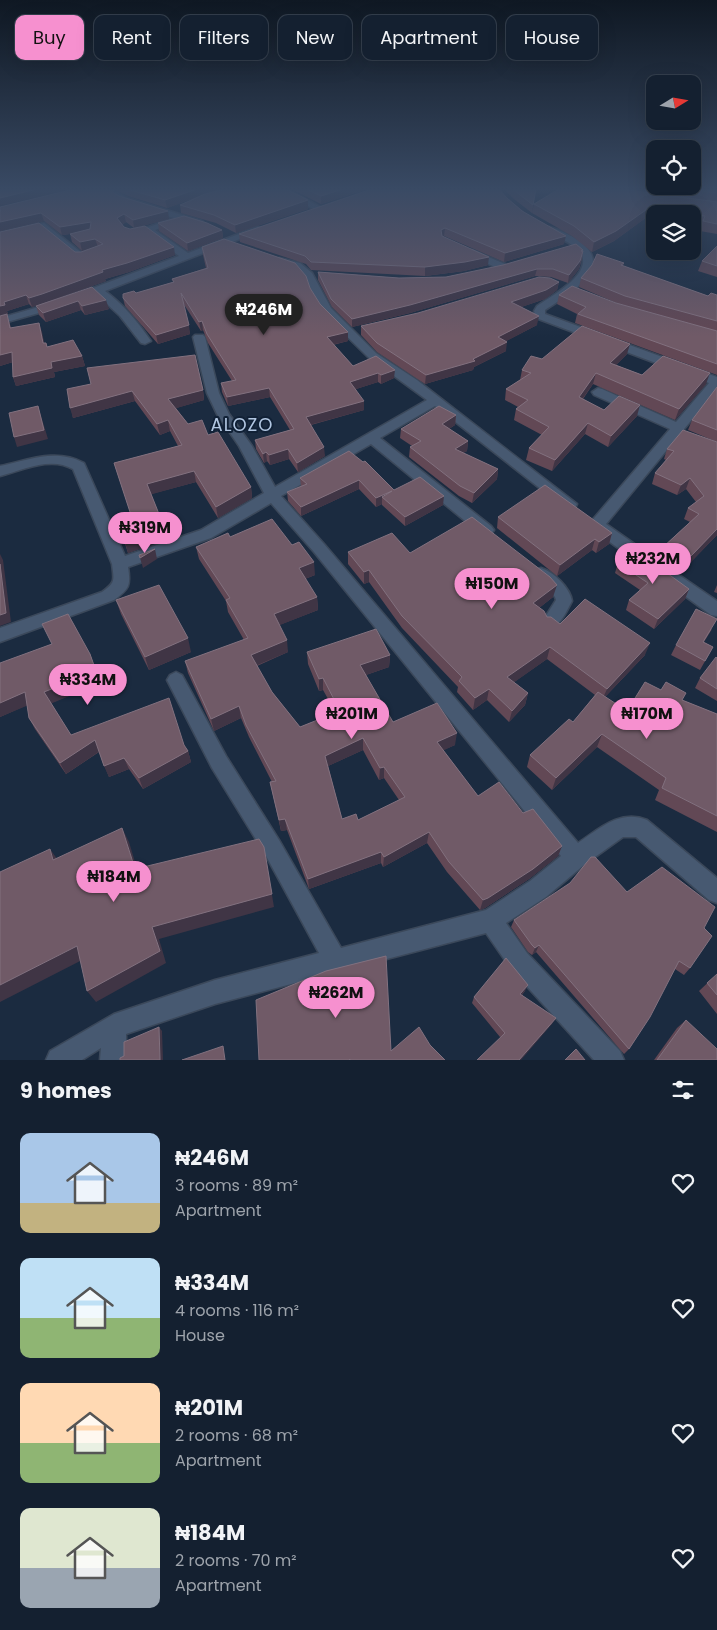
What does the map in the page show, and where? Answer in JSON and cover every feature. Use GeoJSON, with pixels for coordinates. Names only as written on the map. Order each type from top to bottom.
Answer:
{"type":"FeatureCollection","features":[{"type":"Feature","properties":{"kind":"street"},"geometry":{"type":"LineString","coordinates":[[61,240],[69,238]]}},
{"type":"Feature","properties":{"kind":"street"},"geometry":{"type":"LineString","coordinates":[[158,238],[186,256]]}},
{"type":"Feature","properties":{"kind":"street"},"geometry":{"type":"LineString","coordinates":[[0,321],[49,308],[234,238]]}},
{"type":"Feature","properties":{"kind":"street"},"geometry":{"type":"LineString","coordinates":[[565,238],[578,245],[589,257],[589,266],[584,275],[541,308],[539,311],[540,316],[717,382],[677,430],[589,519]]}},
{"type":"Feature","properties":{"kind":"street"},"geometry":{"type":"LineString","coordinates":[[61,240],[80,256],[98,252]]}},
{"type":"Feature","properties":{"kind":"street"},"geometry":{"type":"LineString","coordinates":[[230,240],[244,249]]}},
{"type":"Feature","properties":{"kind":"street"},"geometry":{"type":"LineString","coordinates":[[559,250],[578,245]]}},
{"type":"Feature","properties":{"kind":"street"},"geometry":{"type":"LineString","coordinates":[[461,248],[506,265],[483,272]]}},
{"type":"Feature","properties":{"kind":"street"},"geometry":{"type":"LineString","coordinates":[[270,259],[296,265],[313,275],[326,310],[347,333],[372,355],[413,383],[434,402],[589,519],[717,610]]}},
{"type":"Feature","properties":{"kind":"street"},"geometry":{"type":"LineString","coordinates":[[97,290],[113,301],[145,342]]}},
{"type":"Feature","properties":{"kind":"street"},"geometry":{"type":"LineString","coordinates":[[347,333],[366,329]]}},
{"type":"Feature","properties":{"kind":"street"},"geometry":{"type":"LineString","coordinates":[[199,337],[213,393],[223,414],[245,446],[273,496],[326,556],[576,857]]}},
{"type":"Feature","properties":{"kind":"street"},"geometry":{"type":"LineString","coordinates":[[598,392],[692,439]]}},
{"type":"Feature","properties":{"kind":"street"},"geometry":{"type":"LineString","coordinates":[[120,564],[206,534],[434,402]]}},
{"type":"Feature","properties":{"kind":"street"},"geometry":{"type":"LineString","coordinates":[[372,438],[498,540]]}},
{"type":"Feature","properties":{"kind":"street"},"geometry":{"type":"LineString","coordinates":[[0,471],[54,458],[71,460],[79,466],[120,564],[122,580],[120,587],[108,596],[0,635]]}},
{"type":"Feature","properties":{"kind":"street"},"geometry":{"type":"LineString","coordinates":[[528,564],[554,584],[563,594],[562,606],[550,622]]}},
{"type":"Feature","properties":{"kind":"street"},"geometry":{"type":"LineString","coordinates":[[176,680],[219,762],[272,847],[335,960]]}},
{"type":"Feature","properties":{"kind":"street"},"geometry":{"type":"LineString","coordinates":[[60,1060],[114,1026],[215,992],[491,920],[538,889],[576,857],[620,828],[640,827],[717,892]]}},
{"type":"Feature","properties":{"kind":"street"},"geometry":{"type":"LineString","coordinates":[[491,920],[519,961],[611,1060]]}},
{"type":"Feature","properties":{"kind":"street"},"geometry":{"type":"LineString","coordinates":[[113,1060],[114,1026]]}},
{"type":"Feature","properties":{"kind":"building"},"geometry":{"type":"Polygon","coordinates":[[[0,238],[58,238],[75,252],[81,252],[103,244],[95,239],[80,242],[76,238],[162,238],[174,247],[102,270],[103,272],[42,294],[29,298],[26,295],[4,302],[5,305],[0,306],[0,238]]]}},
{"type":"Feature","properties":{"kind":"building"},"geometry":{"type":"Polygon","coordinates":[[[180,238],[199,238],[187,243],[180,238]]]}},
{"type":"Feature","properties":{"kind":"building"},"geometry":{"type":"Polygon","coordinates":[[[252,238],[448,238],[489,257],[425,267],[311,262],[305,256],[252,238]]]}},
{"type":"Feature","properties":{"kind":"building"},"geometry":{"type":"Polygon","coordinates":[[[470,238],[557,238],[505,253],[470,238]]]}},
{"type":"Feature","properties":{"kind":"building"},"geometry":{"type":"Polygon","coordinates":[[[590,238],[601,238],[594,242],[590,238]]]}},
{"type":"Feature","properties":{"kind":"building"},"geometry":{"type":"Polygon","coordinates":[[[224,239],[295,263],[306,276],[310,288],[320,304],[348,332],[327,337],[353,366],[376,356],[395,370],[350,382],[364,401],[306,417],[324,447],[297,463],[288,449],[269,455],[266,452],[263,454],[255,440],[294,429],[269,388],[227,397],[221,383],[236,380],[207,334],[202,321],[199,322],[181,293],[189,325],[156,335],[123,298],[123,294],[134,291],[136,293],[174,282],[172,279],[208,268],[202,247],[224,239]]]}},
{"type":"Feature","properties":{"kind":"building"},"geometry":{"type":"Polygon","coordinates":[[[576,244],[583,251],[580,261],[569,275],[553,269],[537,269],[410,305],[352,319],[331,299],[318,272],[399,278],[446,277],[503,265],[576,244]]]}},
{"type":"Feature","properties":{"kind":"building"},"geometry":{"type":"Polygon","coordinates":[[[717,246],[717,266],[702,261],[717,246]]]}},
{"type":"Feature","properties":{"kind":"building"},"geometry":{"type":"Polygon","coordinates":[[[597,254],[624,263],[621,265],[708,296],[711,293],[717,295],[717,321],[625,296],[581,278],[592,265],[597,254]]]}},
{"type":"Feature","properties":{"kind":"building"},"geometry":{"type":"Polygon","coordinates":[[[539,277],[550,278],[559,282],[546,290],[511,302],[539,316],[498,337],[507,342],[473,359],[475,361],[426,375],[377,343],[361,326],[418,313],[539,277]]]}},
{"type":"Feature","properties":{"kind":"building"},"geometry":{"type":"Polygon","coordinates":[[[572,286],[616,303],[717,331],[717,364],[578,314],[586,307],[559,295],[572,286]]]}},
{"type":"Feature","properties":{"kind":"building"},"geometry":{"type":"Polygon","coordinates":[[[92,287],[106,300],[82,306],[78,301],[43,313],[36,306],[92,287]]]}},
{"type":"Feature","properties":{"kind":"building"},"geometry":{"type":"Polygon","coordinates":[[[7,314],[10,328],[39,323],[43,343],[46,343],[47,347],[73,340],[82,356],[51,362],[52,368],[13,377],[12,352],[0,355],[0,316],[7,314]]]}},
{"type":"Feature","properties":{"kind":"building"},"geometry":{"type":"Polygon","coordinates":[[[582,326],[630,344],[610,363],[642,375],[663,356],[710,373],[679,409],[596,373],[579,397],[604,410],[619,396],[640,405],[611,436],[588,423],[555,460],[529,448],[549,427],[516,409],[528,400],[506,389],[531,373],[522,370],[531,356],[542,359],[582,326]]]}},
{"type":"Feature","properties":{"kind":"building"},"geometry":{"type":"Polygon","coordinates":[[[195,355],[203,390],[168,399],[188,424],[202,420],[208,435],[218,432],[251,487],[216,507],[194,471],[147,484],[165,529],[125,542],[117,519],[131,515],[114,463],[182,445],[168,420],[157,424],[132,391],[70,408],[67,389],[91,384],[87,368],[195,355]]]}},
{"type":"Feature","properties":{"kind":"building"},"geometry":{"type":"Polygon","coordinates":[[[717,387],[717,430],[692,420],[717,387]]]}},
{"type":"Feature","properties":{"kind":"building"},"geometry":{"type":"Polygon","coordinates":[[[38,406],[44,430],[14,437],[9,413],[38,406]]]}},
{"type":"Feature","properties":{"kind":"building"},"geometry":{"type":"Polygon","coordinates":[[[439,406],[456,415],[442,424],[468,441],[455,449],[498,469],[474,493],[460,486],[410,447],[421,441],[401,429],[439,406]]]}},
{"type":"Feature","properties":{"kind":"building"},"geometry":{"type":"Polygon","coordinates":[[[683,430],[717,442],[717,529],[691,556],[678,548],[673,555],[662,548],[699,514],[688,508],[704,496],[690,478],[681,485],[655,473],[674,451],[667,449],[683,430]]]}},
{"type":"Feature","properties":{"kind":"building"},"geometry":{"type":"Polygon","coordinates":[[[349,451],[363,462],[365,461],[394,490],[420,477],[444,496],[405,517],[382,497],[392,491],[376,498],[359,480],[301,507],[287,492],[307,484],[300,478],[349,451]]]}},
{"type":"Feature","properties":{"kind":"building"},"geometry":{"type":"Polygon","coordinates":[[[545,485],[612,533],[599,542],[595,539],[560,565],[498,517],[545,485]]]}},
{"type":"Feature","properties":{"kind":"building"},"geometry":{"type":"Polygon","coordinates":[[[472,517],[550,577],[557,585],[533,603],[544,611],[547,617],[551,617],[560,624],[585,599],[650,643],[607,689],[550,647],[507,677],[528,693],[512,711],[489,689],[475,698],[459,681],[462,677],[402,616],[369,570],[364,572],[348,552],[392,533],[410,553],[472,517]]]}},
{"type":"Feature","properties":{"kind":"building"},"geometry":{"type":"Polygon","coordinates":[[[272,519],[292,545],[299,542],[314,562],[299,568],[317,597],[274,614],[287,640],[251,655],[272,692],[300,727],[340,711],[323,678],[319,679],[307,652],[376,629],[390,655],[360,665],[393,722],[437,703],[457,733],[437,742],[478,796],[499,782],[523,813],[533,809],[562,846],[533,869],[483,900],[449,862],[429,832],[384,857],[381,852],[308,879],[285,819],[279,820],[270,782],[276,781],[246,725],[239,706],[211,719],[185,661],[248,638],[226,600],[230,598],[196,547],[228,533],[230,537],[272,519]],[[363,738],[325,756],[342,819],[356,814],[358,820],[405,797],[384,767],[380,768],[363,738]]]}},
{"type":"Feature","properties":{"kind":"building"},"geometry":{"type":"Polygon","coordinates":[[[155,549],[140,558],[139,555],[155,549]]]}},
{"type":"Feature","properties":{"kind":"building"},"geometry":{"type":"Polygon","coordinates":[[[635,550],[689,589],[658,619],[629,600],[648,583],[618,563],[635,550]]]}},
{"type":"Feature","properties":{"kind":"building"},"geometry":{"type":"Polygon","coordinates":[[[0,564],[6,613],[0,615],[0,564]]]}},
{"type":"Feature","properties":{"kind":"building"},"geometry":{"type":"Polygon","coordinates":[[[159,585],[188,638],[145,657],[116,600],[159,585]]]}},
{"type":"Feature","properties":{"kind":"building"},"geometry":{"type":"Polygon","coordinates":[[[696,609],[717,619],[703,642],[713,647],[705,661],[676,645],[696,609]]]}},
{"type":"Feature","properties":{"kind":"building"},"geometry":{"type":"Polygon","coordinates":[[[68,614],[90,654],[96,671],[44,692],[71,735],[169,698],[184,745],[188,751],[139,778],[124,758],[104,766],[95,740],[60,763],[29,718],[25,692],[0,703],[0,663],[52,644],[42,624],[68,614]]]}},
{"type":"Feature","properties":{"kind":"building"},"geometry":{"type":"Polygon","coordinates":[[[717,658],[717,689],[700,678],[717,658]]]}},
{"type":"Feature","properties":{"kind":"building"},"geometry":{"type":"Polygon","coordinates":[[[645,682],[661,690],[666,682],[686,693],[682,700],[717,714],[717,816],[662,788],[666,778],[602,734],[556,778],[530,755],[569,719],[573,722],[598,692],[627,711],[645,682]]]}},
{"type":"Feature","properties":{"kind":"building"},"geometry":{"type":"Polygon","coordinates":[[[122,828],[135,869],[259,839],[264,847],[272,894],[152,927],[160,951],[87,991],[77,946],[0,985],[0,872],[50,849],[53,860],[122,828]]]}},
{"type":"Feature","properties":{"kind":"building"},"geometry":{"type":"Polygon","coordinates":[[[591,857],[595,857],[627,892],[662,867],[715,907],[704,928],[712,936],[690,968],[679,961],[650,1017],[629,1049],[539,945],[535,948],[532,945],[514,920],[570,883],[591,857]]]}},
{"type":"Feature","properties":{"kind":"building"},"geometry":{"type":"Polygon","coordinates":[[[386,956],[391,1051],[419,1027],[430,1045],[445,1060],[259,1060],[256,1000],[326,971],[386,956]]]}},
{"type":"Feature","properties":{"kind":"building"},"geometry":{"type":"Polygon","coordinates":[[[506,958],[528,985],[520,994],[556,1018],[519,1060],[477,1060],[505,1033],[474,997],[506,958]]]}},
{"type":"Feature","properties":{"kind":"building"},"geometry":{"type":"Polygon","coordinates":[[[717,974],[717,995],[707,983],[717,974]]]}},
{"type":"Feature","properties":{"kind":"building"},"geometry":{"type":"Polygon","coordinates":[[[686,1020],[717,1049],[717,1060],[657,1060],[686,1020]]]}},
{"type":"Feature","properties":{"kind":"building"},"geometry":{"type":"Polygon","coordinates":[[[159,1027],[160,1060],[120,1060],[124,1056],[124,1042],[159,1027]]]}},
{"type":"Feature","properties":{"kind":"building"},"geometry":{"type":"Polygon","coordinates":[[[223,1046],[225,1060],[182,1060],[223,1046]]]}},
{"type":"Feature","properties":{"kind":"building"},"geometry":{"type":"Polygon","coordinates":[[[576,1049],[585,1060],[565,1060],[576,1049]]]}},
{"type":"Feature","properties":{"kind":"district","name":"ALOZO"},"geometry":{"type":"Point","coordinates":[242,424]}}]}
